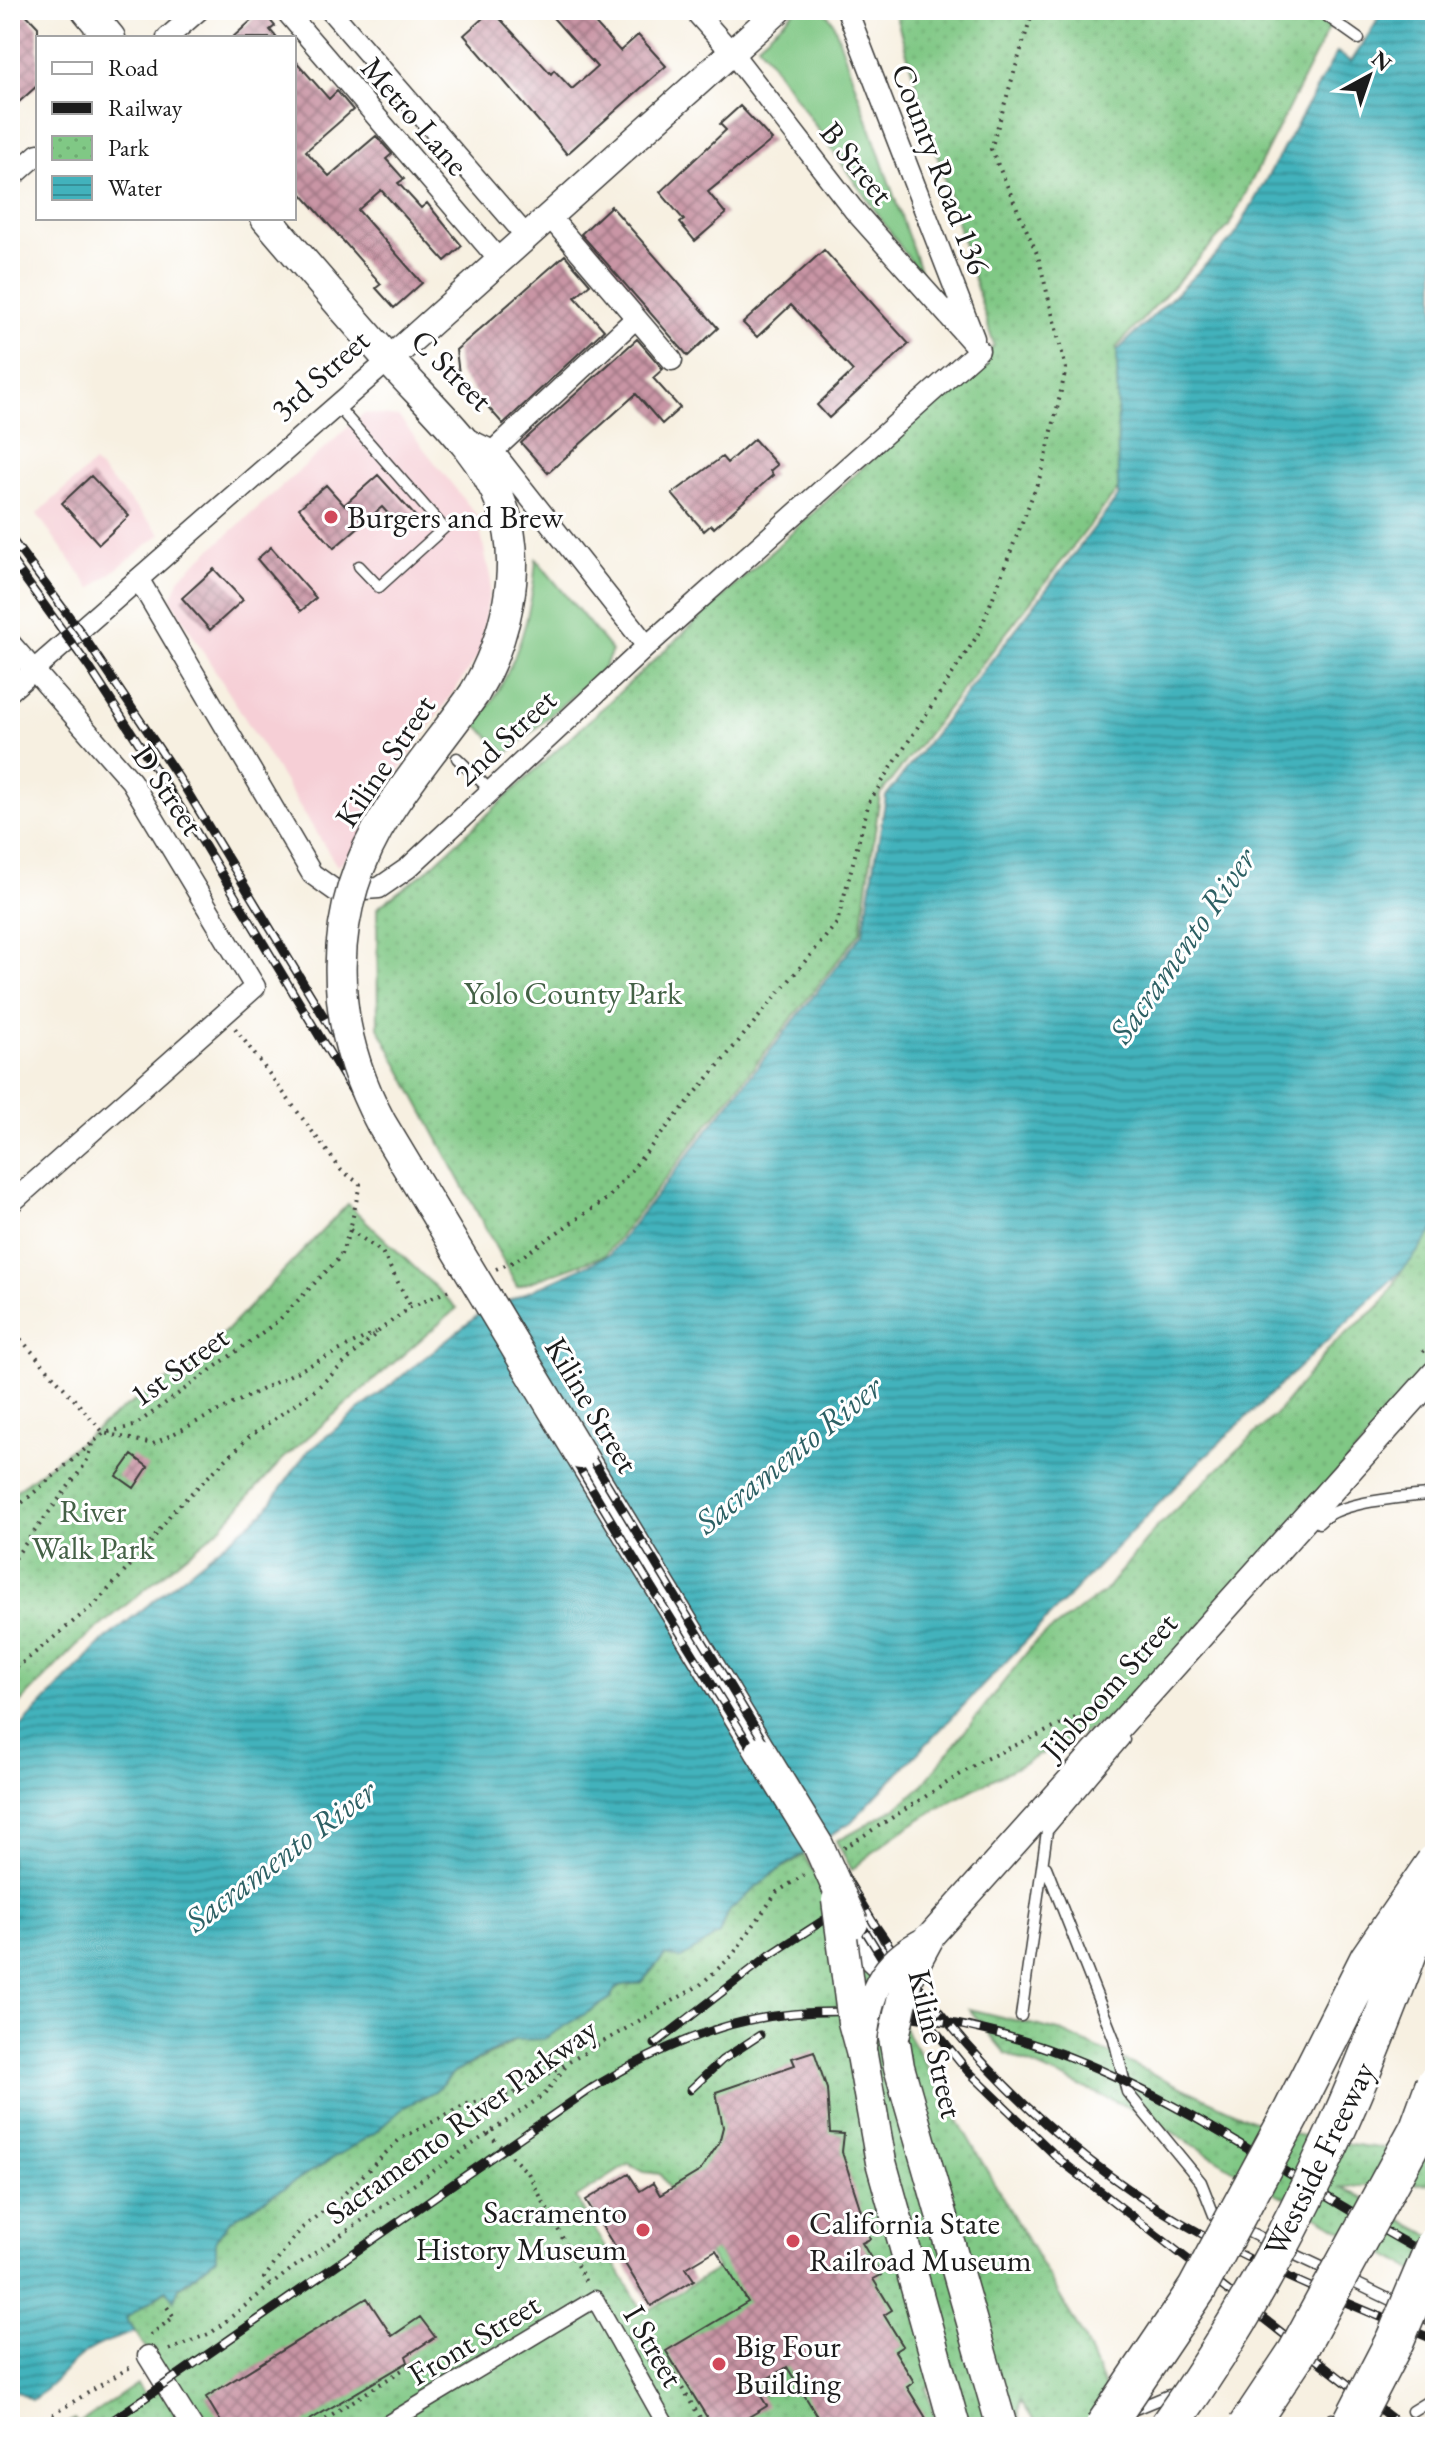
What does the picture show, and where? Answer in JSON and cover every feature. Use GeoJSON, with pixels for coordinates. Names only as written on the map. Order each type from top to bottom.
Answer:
{"type":"FeatureCollection","features":[{"type":"Feature","properties":{"kind":"highway"},"geometry":{"type":"LineString","coordinates":[[1113,2421],[1197,2289],[1291,2114],[1369,1959],[1435,1863]]}},
{"type":"Feature","properties":{"kind":"highway","name":"Westside Freeway"},"geometry":{"type":"LineString","coordinates":[[1168,2427],[1239,2319],[1327,2155],[1386,2015],[1435,1873]]}},
{"type":"Feature","properties":{"kind":"highway"},"geometry":{"type":"LineString","coordinates":[[1247,2427],[1320,2310],[1419,2128],[1435,2084]]}},
{"type":"Feature","properties":{"kind":"highway"},"geometry":{"type":"LineString","coordinates":[[1337,2424],[1395,2340],[1435,2245]]}},
{"type":"Feature","properties":{"kind":"main road"},"geometry":{"type":"LineString","coordinates":[[87,10],[108,36]]}},
{"type":"Feature","properties":{"kind":"main road","name":"C Street"},"geometry":{"type":"LineString","coordinates":[[268,220],[454,432]]}},
{"type":"Feature","properties":{"kind":"main road","name":"Kiline Street"},"geometry":{"type":"LineString","coordinates":[[454,432],[501,502],[510,549],[505,620],[494,653],[474,694],[388,812],[353,882],[344,915],[338,971],[350,1053],[381,1123],[833,1874],[858,1935],[886,1969],[899,2067],[1002,2427]]}},
{"type":"Feature","properties":{"kind":"main road"},"geometry":{"type":"LineString","coordinates":[[833,1874],[853,2022],[881,2162],[955,2427]]}},
{"type":"Feature","properties":{"kind":"main road"},"geometry":{"type":"LineString","coordinates":[[894,2037],[907,1978],[928,1939]]}},
{"type":"Feature","properties":{"kind":"street"},"geometry":{"type":"LineString","coordinates":[[169,36],[199,10]]}},
{"type":"Feature","properties":{"kind":"street","name":"Metro Lane"},"geometry":{"type":"LineString","coordinates":[[285,10],[500,261]]}},
{"type":"Feature","properties":{"kind":"street","name":"Metro Lane"},"geometry":{"type":"LineString","coordinates":[[330,10],[527,237]]}},
{"type":"Feature","properties":{"kind":"street","name":"B Street"},"geometry":{"type":"LineString","coordinates":[[694,10],[733,54],[853,209],[979,350]]}},
{"type":"Feature","properties":{"kind":"street","name":"3rd Street"},"geometry":{"type":"LineString","coordinates":[[10,691],[389,360],[779,10]]}},
{"type":"Feature","properties":{"kind":"street","name":"County Road 136"},"geometry":{"type":"LineString","coordinates":[[847,10],[979,350]]}},
{"type":"Feature","properties":{"kind":"street"},"geometry":{"type":"LineString","coordinates":[[10,179],[36,156]]}},
{"type":"Feature","properties":{"kind":"street"},"geometry":{"type":"LineString","coordinates":[[550,217],[672,360]]}},
{"type":"Feature","properties":{"kind":"street"},"geometry":{"type":"LineString","coordinates":[[493,451],[636,318]]}},
{"type":"Feature","properties":{"kind":"street","name":"2nd Street"},"geometry":{"type":"LineString","coordinates":[[139,580],[312,874],[336,891],[379,888],[408,868],[647,646],[979,350]]}},
{"type":"Feature","properties":{"kind":"street","name":"C Street"},"geometry":{"type":"LineString","coordinates":[[454,432],[493,451],[647,646]]}},
{"type":"Feature","properties":{"kind":"street","name":"D Street"},"geometry":{"type":"LineString","coordinates":[[10,643],[131,781],[255,987],[225,1015]]}},
{"type":"Feature","properties":{"kind":"street"},"geometry":{"type":"LineString","coordinates":[[10,1204],[225,1015]]}},
{"type":"Feature","properties":{"kind":"street","name":"Jibboom Street"},"geometry":{"type":"LineString","coordinates":[[862,2055],[868,2013],[886,1969],[902,1952],[928,1939],[1435,1374]]}},
{"type":"Feature","properties":{"kind":"street","name":"Front Street"},"geometry":{"type":"LineString","coordinates":[[382,2427],[595,2299]]}},
{"type":"Feature","properties":{"kind":"street","name":"I Street"},"geometry":{"type":"LineString","coordinates":[[595,2299],[667,2427]]}},
{"type":"Feature","properties":{"kind":"street"},"geometry":{"type":"LineString","coordinates":[[148,2356],[192,2427]]}},
{"type":"Feature","properties":{"kind":"lane"},"geometry":{"type":"LineString","coordinates":[[1318,10],[1359,39]]}},
{"type":"Feature","properties":{"kind":"lane"},"geometry":{"type":"LineString","coordinates":[[337,406],[444,528],[379,587],[359,566]]}},
{"type":"Feature","properties":{"kind":"lane"},"geometry":{"type":"LineString","coordinates":[[457,758],[491,791]]}},
{"type":"Feature","properties":{"kind":"lane"},"geometry":{"type":"LineString","coordinates":[[1192,1664],[1326,1515],[1358,1505],[1435,1494]]}},
{"type":"Feature","properties":{"kind":"lane"},"geometry":{"type":"LineString","coordinates":[[1021,2016],[1047,1831],[1130,1733]]}},
{"type":"Feature","properties":{"kind":"lane"},"geometry":{"type":"LineString","coordinates":[[1044,1863],[1114,2039],[1127,2092],[1201,2182],[1214,2215],[1435,2322]]}},
{"type":"Feature","properties":{"kind":"lane"},"geometry":{"type":"LineString","coordinates":[[1113,2421],[1169,2395],[1183,2427]]}},
{"type":"Feature","properties":{"kind":"lane"},"geometry":{"type":"LineString","coordinates":[[1412,2411],[1435,2397]]}},
{"type":"Feature","properties":{"kind":"path"},"geometry":{"type":"LineString","coordinates":[[515,1261],[608,1198],[837,923],[869,802],[979,633],[1044,466],[1066,369],[1038,256],[991,149],[1033,10]]}},
{"type":"Feature","properties":{"kind":"path","name":"1st Street"},"geometry":{"type":"LineString","coordinates":[[10,1513],[104,1433],[134,1426],[278,1321],[340,1257],[350,1230],[360,1184],[341,1170],[225,1015]]}},
{"type":"Feature","properties":{"kind":"path"},"geometry":{"type":"LineString","coordinates":[[10,1673],[95,1604],[149,1545],[172,1512],[249,1437],[315,1390],[381,1329],[411,1307],[382,1252],[350,1230]]}},
{"type":"Feature","properties":{"kind":"path"},"geometry":{"type":"LineString","coordinates":[[10,1327],[104,1433],[153,1444],[381,1329]]}},
{"type":"Feature","properties":{"kind":"path"},"geometry":{"type":"LineString","coordinates":[[10,1564],[86,1463],[92,1444]]}},
{"type":"Feature","properties":{"kind":"path"},"geometry":{"type":"LineString","coordinates":[[899,1814],[983,1760],[1080,1716],[1119,1690]]}},
{"type":"Feature","properties":{"kind":"path","name":"Sacramento River Parkway"},"geometry":{"type":"LineString","coordinates":[[32,2427],[148,2356],[211,2333],[270,2285],[544,2095],[567,2064],[700,1985],[732,1956],[777,1892]]}},
{"type":"Feature","properties":{"kind":"path"},"geometry":{"type":"LineString","coordinates":[[270,2285],[264,2278],[301,2229],[343,2195],[400,2139],[467,2104],[518,2092],[567,2064]]}},
{"type":"Feature","properties":{"kind":"path","name":"I Street"},"geometry":{"type":"LineString","coordinates":[[488,2134],[528,2173],[595,2299]]}},
{"type":"Feature","properties":{"kind":"path"},"geometry":{"type":"LineString","coordinates":[[151,2333],[174,2317],[165,2304]]}},
{"type":"Feature","properties":{"kind":"path"},"geometry":{"type":"LineString","coordinates":[[661,2354],[706,2427]]}},
{"type":"Feature","properties":{"kind":"path"},"geometry":{"type":"LineString","coordinates":[[312,2427],[407,2367]]}},
{"type":"Feature","properties":{"kind":"shaded area"},"geometry":{"type":"Polygon","coordinates":[[[364,413],[399,417],[477,516],[491,581],[480,653],[391,783],[355,850],[337,866],[171,600],[180,577],[364,413]]]}},
{"type":"Feature","properties":{"kind":"shaded area"},"geometry":{"type":"Polygon","coordinates":[[[94,463],[161,534],[91,589],[37,514],[94,463]]]}},
{"type":"Feature","properties":{"kind":"green space"},"geometry":{"type":"Polygon","coordinates":[[[796,10],[824,10],[833,22],[923,279],[758,44],[796,10]]]}},
{"type":"Feature","properties":{"kind":"green space","name":"Yolo County Park"},"geometry":{"type":"Polygon","coordinates":[[[894,10],[1338,10],[1229,226],[1117,347],[1119,488],[880,795],[861,931],[605,1255],[517,1287],[378,1027],[377,908],[425,872],[994,346],[894,10]]]}},
{"type":"Feature","properties":{"kind":"green space"},"geometry":{"type":"Polygon","coordinates":[[[536,559],[612,651],[604,668],[507,754],[476,724],[500,686],[518,646],[530,603],[536,559]]]}},
{"type":"Feature","properties":{"kind":"green space","name":"River Walk Park"},"geometry":{"type":"Polygon","coordinates":[[[348,1204],[457,1308],[283,1459],[221,1527],[76,1646],[10,1713],[10,1495],[124,1408],[197,1361],[348,1204]]]}},
{"type":"Feature","properties":{"kind":"green space"},"geometry":{"type":"Polygon","coordinates":[[[1435,1216],[1435,1363],[1131,1704],[917,1821],[852,1870],[836,1841],[896,1808],[921,1787],[1035,1642],[1104,1592],[1156,1528],[1278,1412],[1332,1345],[1381,1305],[1435,1216]]]}},
{"type":"Feature","properties":{"kind":"green space"},"geometry":{"type":"Polygon","coordinates":[[[804,1855],[1084,2338],[1121,2427],[1038,2427],[1020,2400],[1018,2427],[965,2427],[937,2381],[926,2388],[937,2427],[62,2427],[74,2419],[78,2424],[137,2384],[145,2395],[167,2380],[126,2318],[167,2290],[174,2299],[179,2288],[216,2258],[216,2239],[230,2221],[376,2132],[404,2107],[435,2091],[453,2073],[514,2040],[544,2039],[611,1998],[619,1986],[642,1982],[665,1955],[691,1951],[719,1934],[729,1911],[771,1875],[804,1855]],[[629,2164],[576,2198],[644,2313],[718,2269],[660,2174],[644,2172],[629,2164]]]}},
{"type":"Feature","properties":{"kind":"green space"},"geometry":{"type":"Polygon","coordinates":[[[969,2009],[1063,2032],[1275,2131],[1362,2146],[1392,2148],[1435,2145],[1435,2183],[1342,2187],[1435,2238],[1435,2282],[1236,2171],[1141,2113],[1005,2053],[969,2009]]]}},
{"type":"Feature","properties":{"kind":"water","name":"Sacramento River"},"geometry":{"type":"Polygon","coordinates":[[[1376,10],[1435,10],[1435,1229],[1408,1264],[1198,1463],[851,1822],[771,1875],[729,1911],[719,1934],[680,1959],[665,1955],[642,1982],[619,1986],[611,1998],[544,2039],[514,2040],[453,2073],[435,2091],[404,2107],[376,2132],[230,2221],[216,2239],[216,2258],[179,2287],[174,2299],[166,2290],[126,2318],[135,2332],[89,2350],[32,2400],[15,2390],[10,2394],[10,1738],[103,1641],[264,1512],[307,1452],[478,1315],[609,1255],[863,933],[886,796],[1118,497],[1117,351],[1234,237],[1337,52],[1351,62],[1378,20],[1376,10]]]}},
{"type":"Feature","properties":{"kind":"building"},"geometry":{"type":"Polygon","coordinates":[[[22,10],[38,27],[38,36],[36,87],[10,110],[10,20],[22,10]]]}},
{"type":"Feature","properties":{"kind":"building"},"geometry":{"type":"Polygon","coordinates":[[[492,10],[551,74],[554,70],[572,89],[597,67],[546,10],[583,10],[620,51],[638,35],[666,66],[567,154],[464,35],[492,10]]]}},
{"type":"Feature","properties":{"kind":"building"},"geometry":{"type":"Polygon","coordinates":[[[262,11],[275,26],[270,30],[275,36],[234,36],[262,11]]]}},
{"type":"Feature","properties":{"kind":"building"},"geometry":{"type":"Polygon","coordinates":[[[296,61],[329,99],[337,91],[353,110],[306,151],[329,176],[376,136],[392,154],[386,159],[404,179],[398,183],[421,208],[427,203],[462,246],[445,261],[381,190],[358,210],[422,283],[394,308],[376,288],[381,284],[296,187],[296,61]]]}},
{"type":"Feature","properties":{"kind":"building"},"geometry":{"type":"Polygon","coordinates":[[[740,106],[772,140],[708,192],[726,214],[695,241],[680,223],[684,220],[660,192],[726,130],[720,124],[740,106]]]}},
{"type":"Feature","properties":{"kind":"building"},"geometry":{"type":"Polygon","coordinates":[[[611,206],[718,328],[688,356],[581,234],[611,206]]]}},
{"type":"Feature","properties":{"kind":"building"},"geometry":{"type":"Polygon","coordinates":[[[824,250],[909,344],[829,418],[817,405],[853,371],[791,305],[757,337],[743,323],[824,250]]]}},
{"type":"Feature","properties":{"kind":"building"},"geometry":{"type":"Polygon","coordinates":[[[565,255],[590,284],[575,297],[604,330],[503,424],[459,374],[456,350],[565,255]]]}},
{"type":"Feature","properties":{"kind":"building"},"geometry":{"type":"Polygon","coordinates":[[[637,339],[663,369],[653,378],[680,408],[662,424],[636,394],[548,473],[521,443],[637,339]]]}},
{"type":"Feature","properties":{"kind":"building"},"geometry":{"type":"Polygon","coordinates":[[[754,439],[777,465],[770,471],[773,475],[714,528],[711,525],[704,531],[672,494],[722,457],[727,463],[754,439]]]}},
{"type":"Feature","properties":{"kind":"building"},"geometry":{"type":"Polygon","coordinates":[[[378,475],[416,517],[402,529],[382,507],[334,548],[299,508],[326,485],[344,505],[378,475]]]}},
{"type":"Feature","properties":{"kind":"building"},"geometry":{"type":"Polygon","coordinates":[[[91,476],[129,516],[99,544],[62,503],[91,476]]]}},
{"type":"Feature","properties":{"kind":"building"},"geometry":{"type":"Polygon","coordinates":[[[271,547],[316,598],[301,611],[257,559],[271,547]]]}},
{"type":"Feature","properties":{"kind":"building"},"geometry":{"type":"Polygon","coordinates":[[[214,569],[243,600],[210,630],[182,598],[214,569]]]}},
{"type":"Feature","properties":{"kind":"building"},"geometry":{"type":"Polygon","coordinates":[[[132,1455],[148,1467],[134,1488],[117,1476],[132,1455]]]}},
{"type":"Feature","properties":{"kind":"building","name":"California State Railroad Museum"},"geometry":{"type":"Polygon","coordinates":[[[814,2051],[827,2089],[830,2133],[844,2134],[842,2152],[870,2239],[862,2243],[881,2275],[873,2279],[892,2310],[884,2315],[903,2346],[895,2351],[914,2382],[907,2387],[926,2418],[911,2427],[824,2427],[787,2367],[755,2386],[767,2406],[732,2427],[713,2427],[666,2351],[748,2302],[716,2250],[686,2268],[694,2280],[651,2306],[586,2200],[629,2174],[640,2191],[653,2183],[660,2195],[700,2171],[719,2143],[723,2127],[716,2092],[795,2065],[792,2058],[814,2051]]]}},
{"type":"Feature","properties":{"kind":"building"},"geometry":{"type":"Polygon","coordinates":[[[367,2298],[392,2336],[420,2317],[435,2337],[406,2356],[408,2362],[298,2427],[224,2427],[206,2397],[367,2298]]]}},
{"type":"Feature","properties":{"kind":"railway"},"geometry":{"type":"LineString","coordinates":[[10,537],[80,631],[179,778],[873,1922],[937,2009],[971,2050],[1047,2125],[1131,2191],[1240,2254],[1435,2340]]}},
{"type":"Feature","properties":{"kind":"railway"},"geometry":{"type":"LineString","coordinates":[[10,558],[89,667],[194,828],[647,1580],[900,1987],[967,2070],[1060,2160],[1403,2427]]}},
{"type":"Feature","properties":{"kind":"railway"},"geometry":{"type":"LineString","coordinates":[[655,2044],[770,1955],[824,1920]]}},
{"type":"Feature","properties":{"kind":"railway"},"geometry":{"type":"LineString","coordinates":[[584,2093],[667,2048],[720,2028],[764,2018],[857,2012],[954,2024],[1045,2048],[1132,2085],[1220,2132],[1435,2259]]}},
{"type":"Feature","properties":{"kind":"railway"},"geometry":{"type":"LineString","coordinates":[[690,2090],[722,2060],[760,2035]]}},
{"type":"Feature","properties":{"kind":"railway"},"geometry":{"type":"LineString","coordinates":[[103,2427],[593,2087]]}},
{"type":"Feature","properties":{"kind":"place","name":"Burgers and Brew"},"geometry":{"type":"Point","coordinates":[331,517]}},
{"type":"Feature","properties":{"kind":"place","name":"Sacramento History Museum"},"geometry":{"type":"Point","coordinates":[643,2230]}},
{"type":"Feature","properties":{"kind":"place","name":"California State Railroad Museum"},"geometry":{"type":"Point","coordinates":[793,2241]}},
{"type":"Feature","properties":{"kind":"place","name":"Big Four Building"},"geometry":{"type":"Point","coordinates":[719,2364]}}]}
